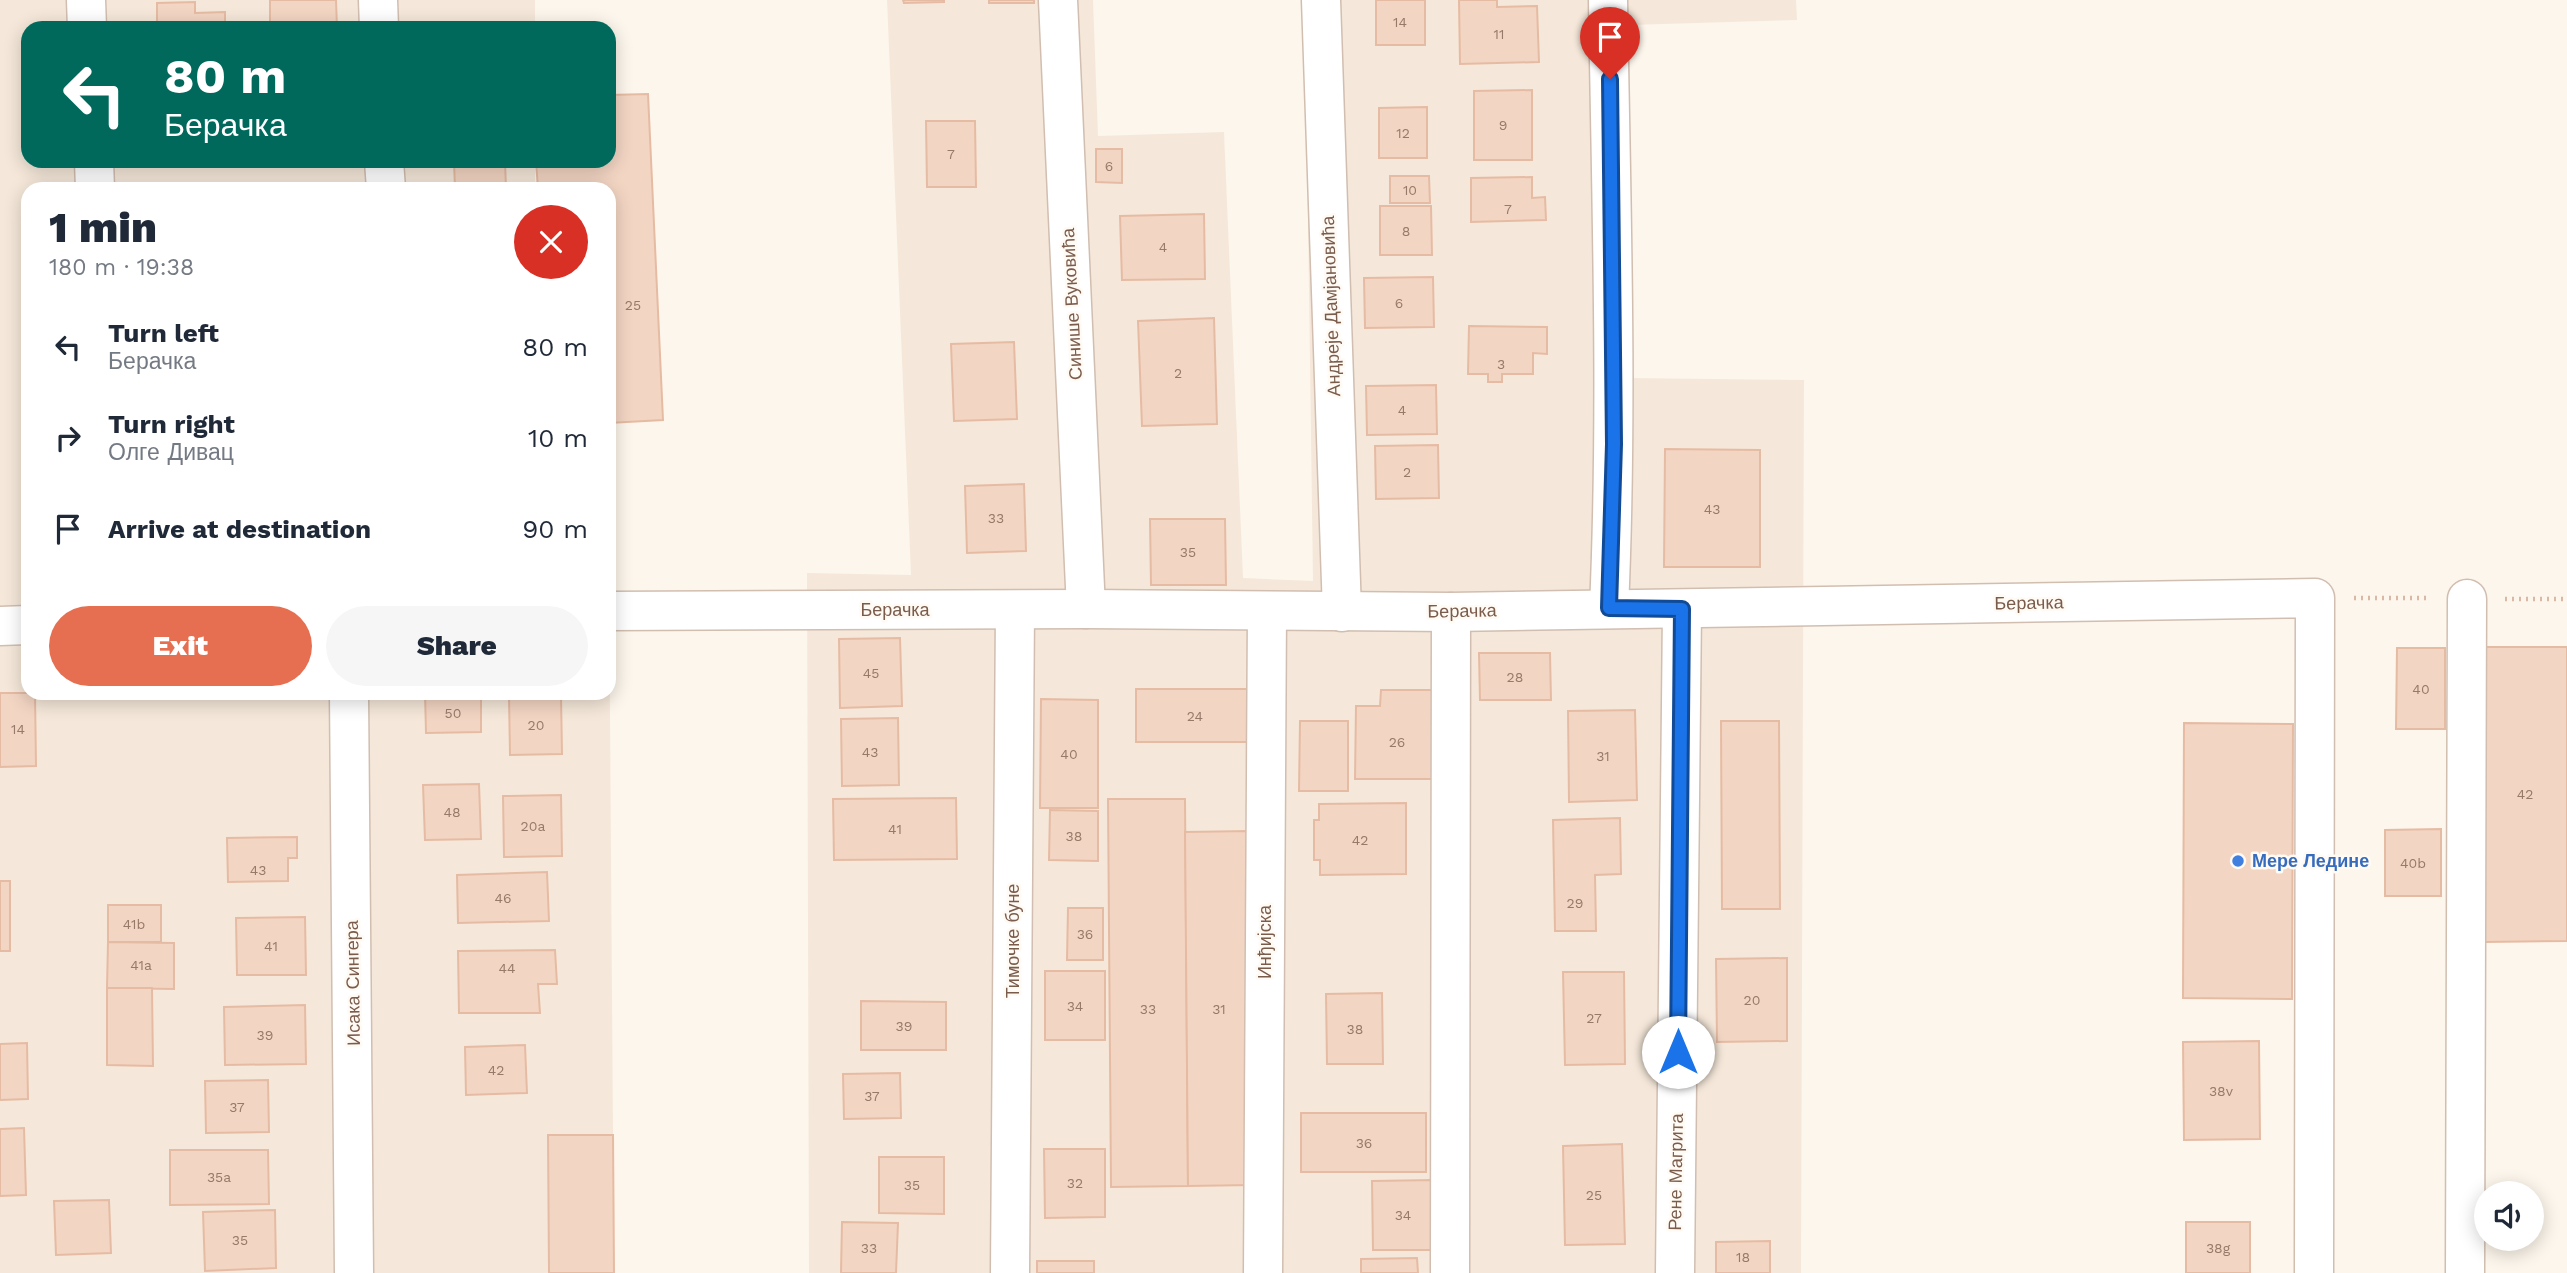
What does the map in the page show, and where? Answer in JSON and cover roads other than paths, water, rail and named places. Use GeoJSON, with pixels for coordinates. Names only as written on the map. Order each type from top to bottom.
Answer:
{"type":"FeatureCollection","features":[{"type":"Feature","properties":{"kind":"street"},"geometry":{"type":"LineString","coordinates":[[86,0],[88,21]]}},
{"type":"Feature","properties":{"kind":"street"},"geometry":{"type":"LineString","coordinates":[[378,0],[379,21]]}},
{"type":"Feature","properties":{"kind":"street","name":"Синише Вуковића"},"geometry":{"type":"LineString","coordinates":[[1058,0],[1086,609]]}},
{"type":"Feature","properties":{"kind":"street","name":"Андреје Дамјановића"},"geometry":{"type":"LineString","coordinates":[[1321,0],[1342,612]]}},
{"type":"Feature","properties":{"kind":"street"},"geometry":{"type":"LineString","coordinates":[[1608,0],[1614,393],[1614,495],[1609,608]]}},
{"type":"Feature","properties":{"kind":"street","name":"Берачка"},"geometry":{"type":"LineString","coordinates":[[616,611],[1086,609],[1451,612],[2315,598],[2314,1273]]}},
{"type":"Feature","properties":{"kind":"street"},"geometry":{"type":"LineString","coordinates":[[2465,1273],[2467,599]]}},
{"type":"Feature","properties":{"kind":"street","name":"Рене Магрита"},"geometry":{"type":"LineString","coordinates":[[1675,1273],[1682,609]]}},
{"type":"Feature","properties":{"kind":"street","name":"Тимочке буне"},"geometry":{"type":"LineString","coordinates":[[1010,1273],[1016,610]]}},
{"type":"Feature","properties":{"kind":"street","name":"Инђијска"},"geometry":{"type":"LineString","coordinates":[[1263,1273],[1267,611]]}},
{"type":"Feature","properties":{"kind":"street"},"geometry":{"type":"LineString","coordinates":[[1450,1273],[1451,612]]}},
{"type":"Feature","properties":{"kind":"street"},"geometry":{"type":"LineString","coordinates":[[0,626],[21,625]]}},
{"type":"Feature","properties":{"kind":"street","name":"Исака Сингера"},"geometry":{"type":"LineString","coordinates":[[349,700],[354,1273]]}},
{"type":"Feature","properties":{"kind":"place","name":"Мере Ледине"},"geometry":{"type":"Point","coordinates":[2238,861]}}]}
